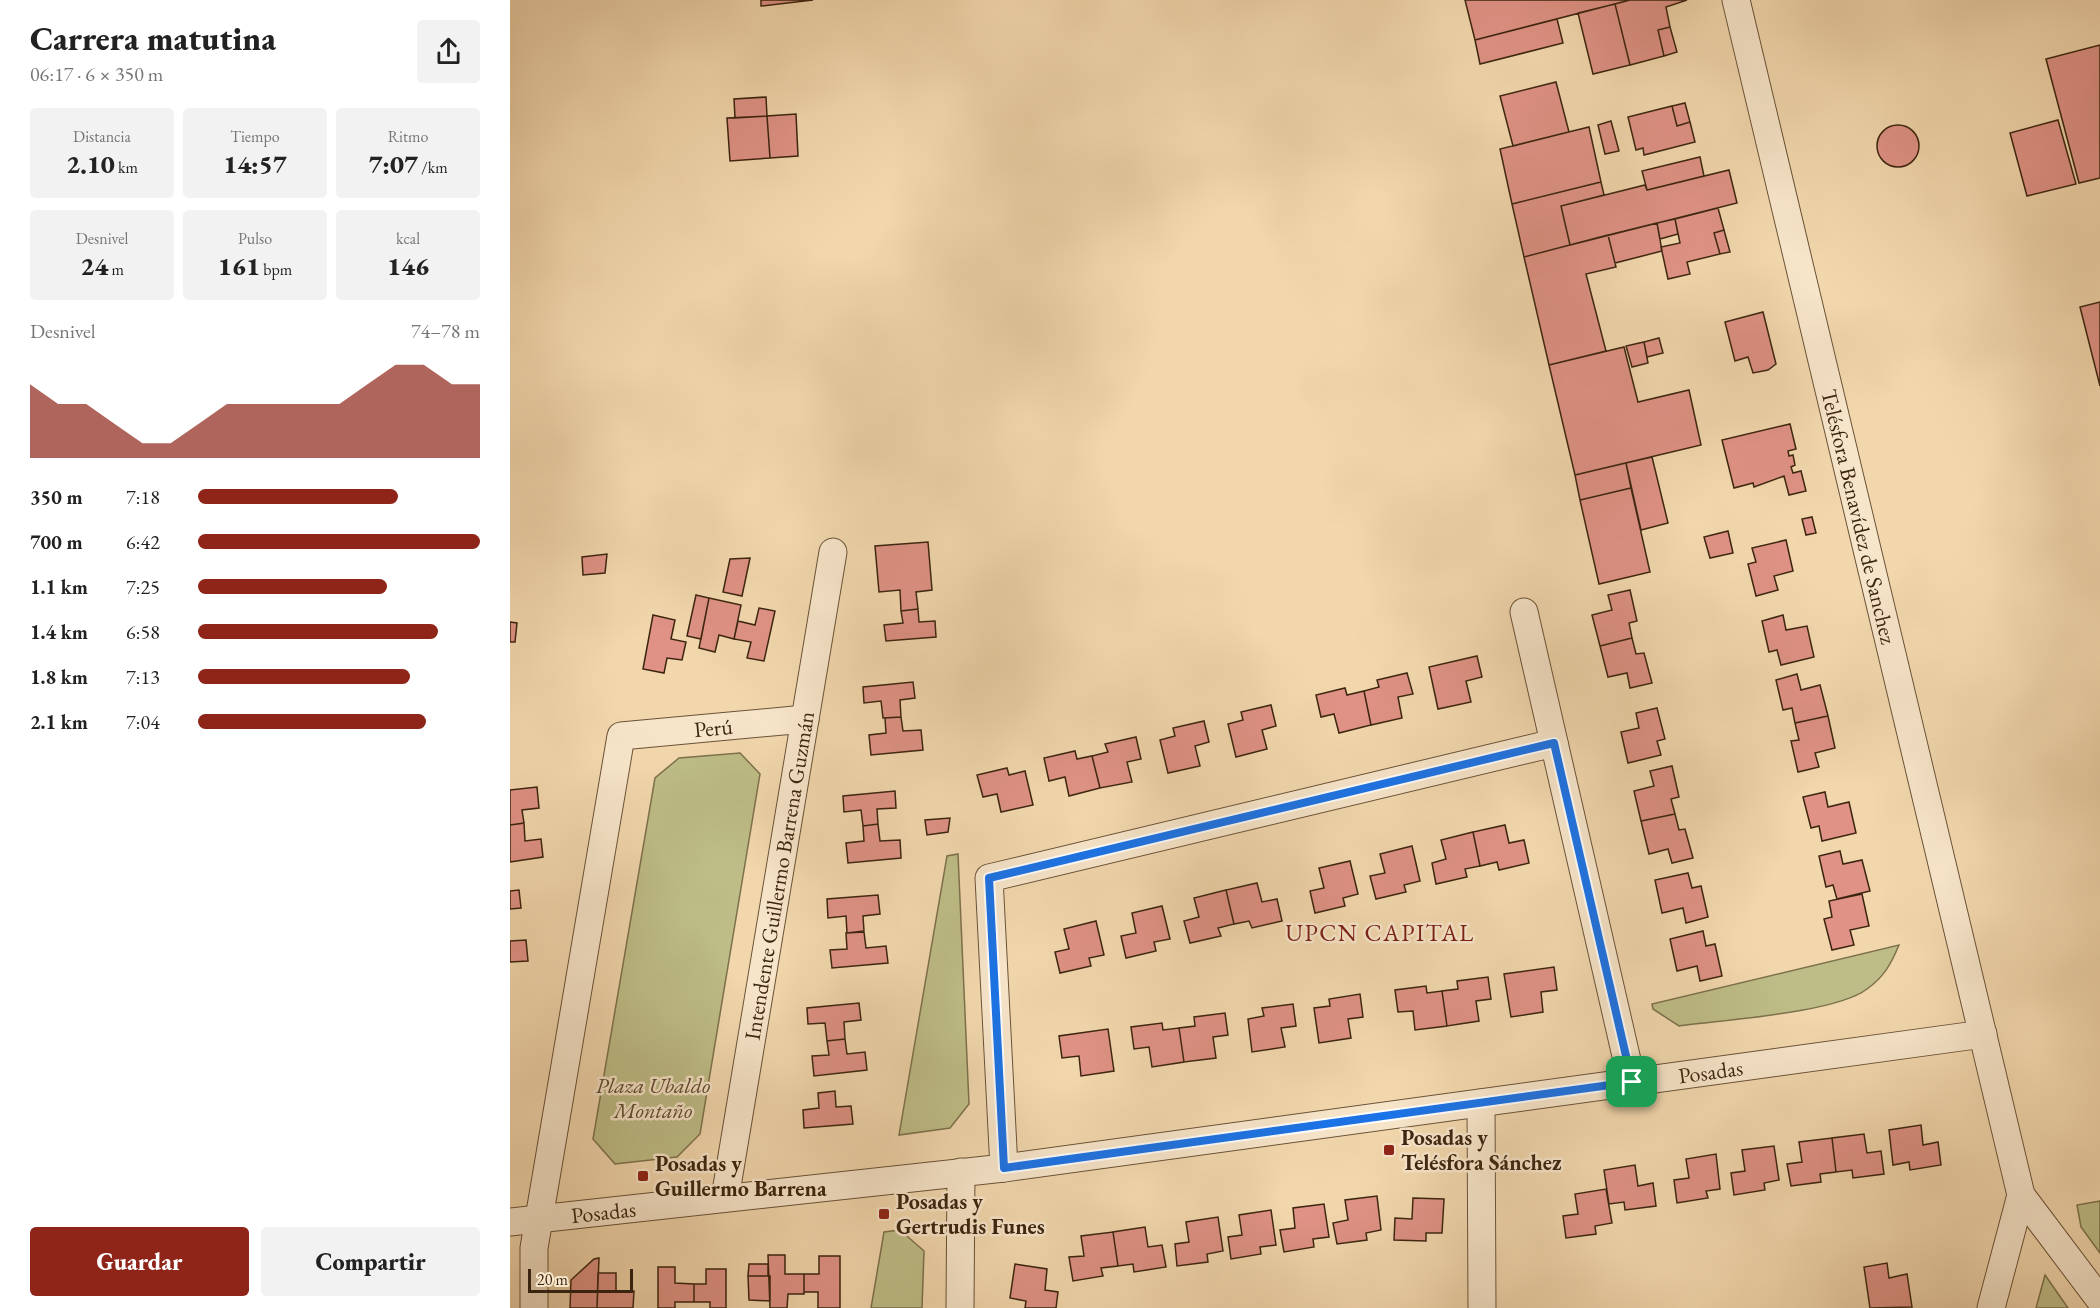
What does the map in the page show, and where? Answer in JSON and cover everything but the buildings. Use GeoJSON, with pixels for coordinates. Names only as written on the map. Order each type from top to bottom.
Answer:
{"type":"FeatureCollection","features":[{"type":"Feature","properties":{"kind":"street","name":"Telésfora Benavídez de Sanchez"},"geometry":{"type":"LineString","coordinates":[[1736,0],[2021,1196]]}},
{"type":"Feature","properties":{"kind":"street","name":"Intendente Guillermo Barrena Guzmán"},"geometry":{"type":"LineString","coordinates":[[725,1198],[833,552]]}},
{"type":"Feature","properties":{"kind":"street"},"geometry":{"type":"LineString","coordinates":[[1524,612],[1632,1082]]}},
{"type":"Feature","properties":{"kind":"street","name":"Perú"},"geometry":{"type":"LineString","coordinates":[[540,1219],[621,736],[805,719]]}},
{"type":"Feature","properties":{"kind":"street"},"geometry":{"type":"LineString","coordinates":[[1004,1168],[989,878],[1554,743]]}},
{"type":"Feature","properties":{"kind":"street","name":"Posadas"},"geometry":{"type":"LineString","coordinates":[[510,1222],[1004,1168],[1983,1034]]}},
{"type":"Feature","properties":{"kind":"street"},"geometry":{"type":"LineString","coordinates":[[1481,1103],[1482,1308]]}},
{"type":"Feature","properties":{"kind":"street"},"geometry":{"type":"LineString","coordinates":[[960,1308],[961,1172]]}},
{"type":"Feature","properties":{"kind":"street"},"geometry":{"type":"LineString","coordinates":[[2021,1196],[2100,1300]]}},
{"type":"Feature","properties":{"kind":"street"},"geometry":{"type":"LineString","coordinates":[[1991,1308],[2021,1196]]}},
{"type":"Feature","properties":{"kind":"street"},"geometry":{"type":"LineString","coordinates":[[534,1308],[534,1248],[540,1219]]}},
{"type":"Feature","properties":{"kind":"green space","name":"Plaza Ubaldo Montaño"},"geometry":{"type":"Polygon","coordinates":[[[740,753],[760,774],[700,1134],[677,1157],[615,1164],[593,1139],[655,778],[679,758],[740,753]]]}},
{"type":"Feature","properties":{"kind":"green space"},"geometry":{"type":"Polygon","coordinates":[[[958,854],[969,1104],[950,1128],[899,1135],[947,856],[958,854]]]}},
{"type":"Feature","properties":{"kind":"green space"},"geometry":{"type":"Polygon","coordinates":[[[1899,945],[1878,980],[1852,997],[1831,1004],[1805,1010],[1679,1026],[1653,1009],[1652,1004],[1899,945]]]}},
{"type":"Feature","properties":{"kind":"green space"},"geometry":{"type":"Polygon","coordinates":[[[2100,1201],[2100,1253],[2081,1227],[2077,1205],[2100,1201]]]}},
{"type":"Feature","properties":{"kind":"green space"},"geometry":{"type":"Polygon","coordinates":[[[900,1230],[924,1251],[922,1308],[871,1308],[884,1232],[900,1230]]]}},
{"type":"Feature","properties":{"kind":"green space"},"geometry":{"type":"Polygon","coordinates":[[[2045,1275],[2068,1308],[2036,1308],[2045,1275]]]}},
{"type":"Feature","properties":{"kind":"place","name":"Posadas y Telésfora Sánchez"},"geometry":{"type":"Point","coordinates":[1389,1150]}},
{"type":"Feature","properties":{"kind":"place","name":"Posadas y Guillermo Barrena"},"geometry":{"type":"Point","coordinates":[643,1176]}},
{"type":"Feature","properties":{"kind":"place","name":"Posadas y Gertrudis Funes"},"geometry":{"type":"Point","coordinates":[884,1214]}},
{"type":"Feature","properties":{"kind":"district","name":"UPCN CAPITAL"},"geometry":{"type":"Point","coordinates":[1380,932]}},
{"type":"Feature","properties":{"kind":"route"},"geometry":{"type":"LineString","coordinates":[[1554,743],[1632,1082],[1004,1168],[989,878],[1554,743]]}}]}
